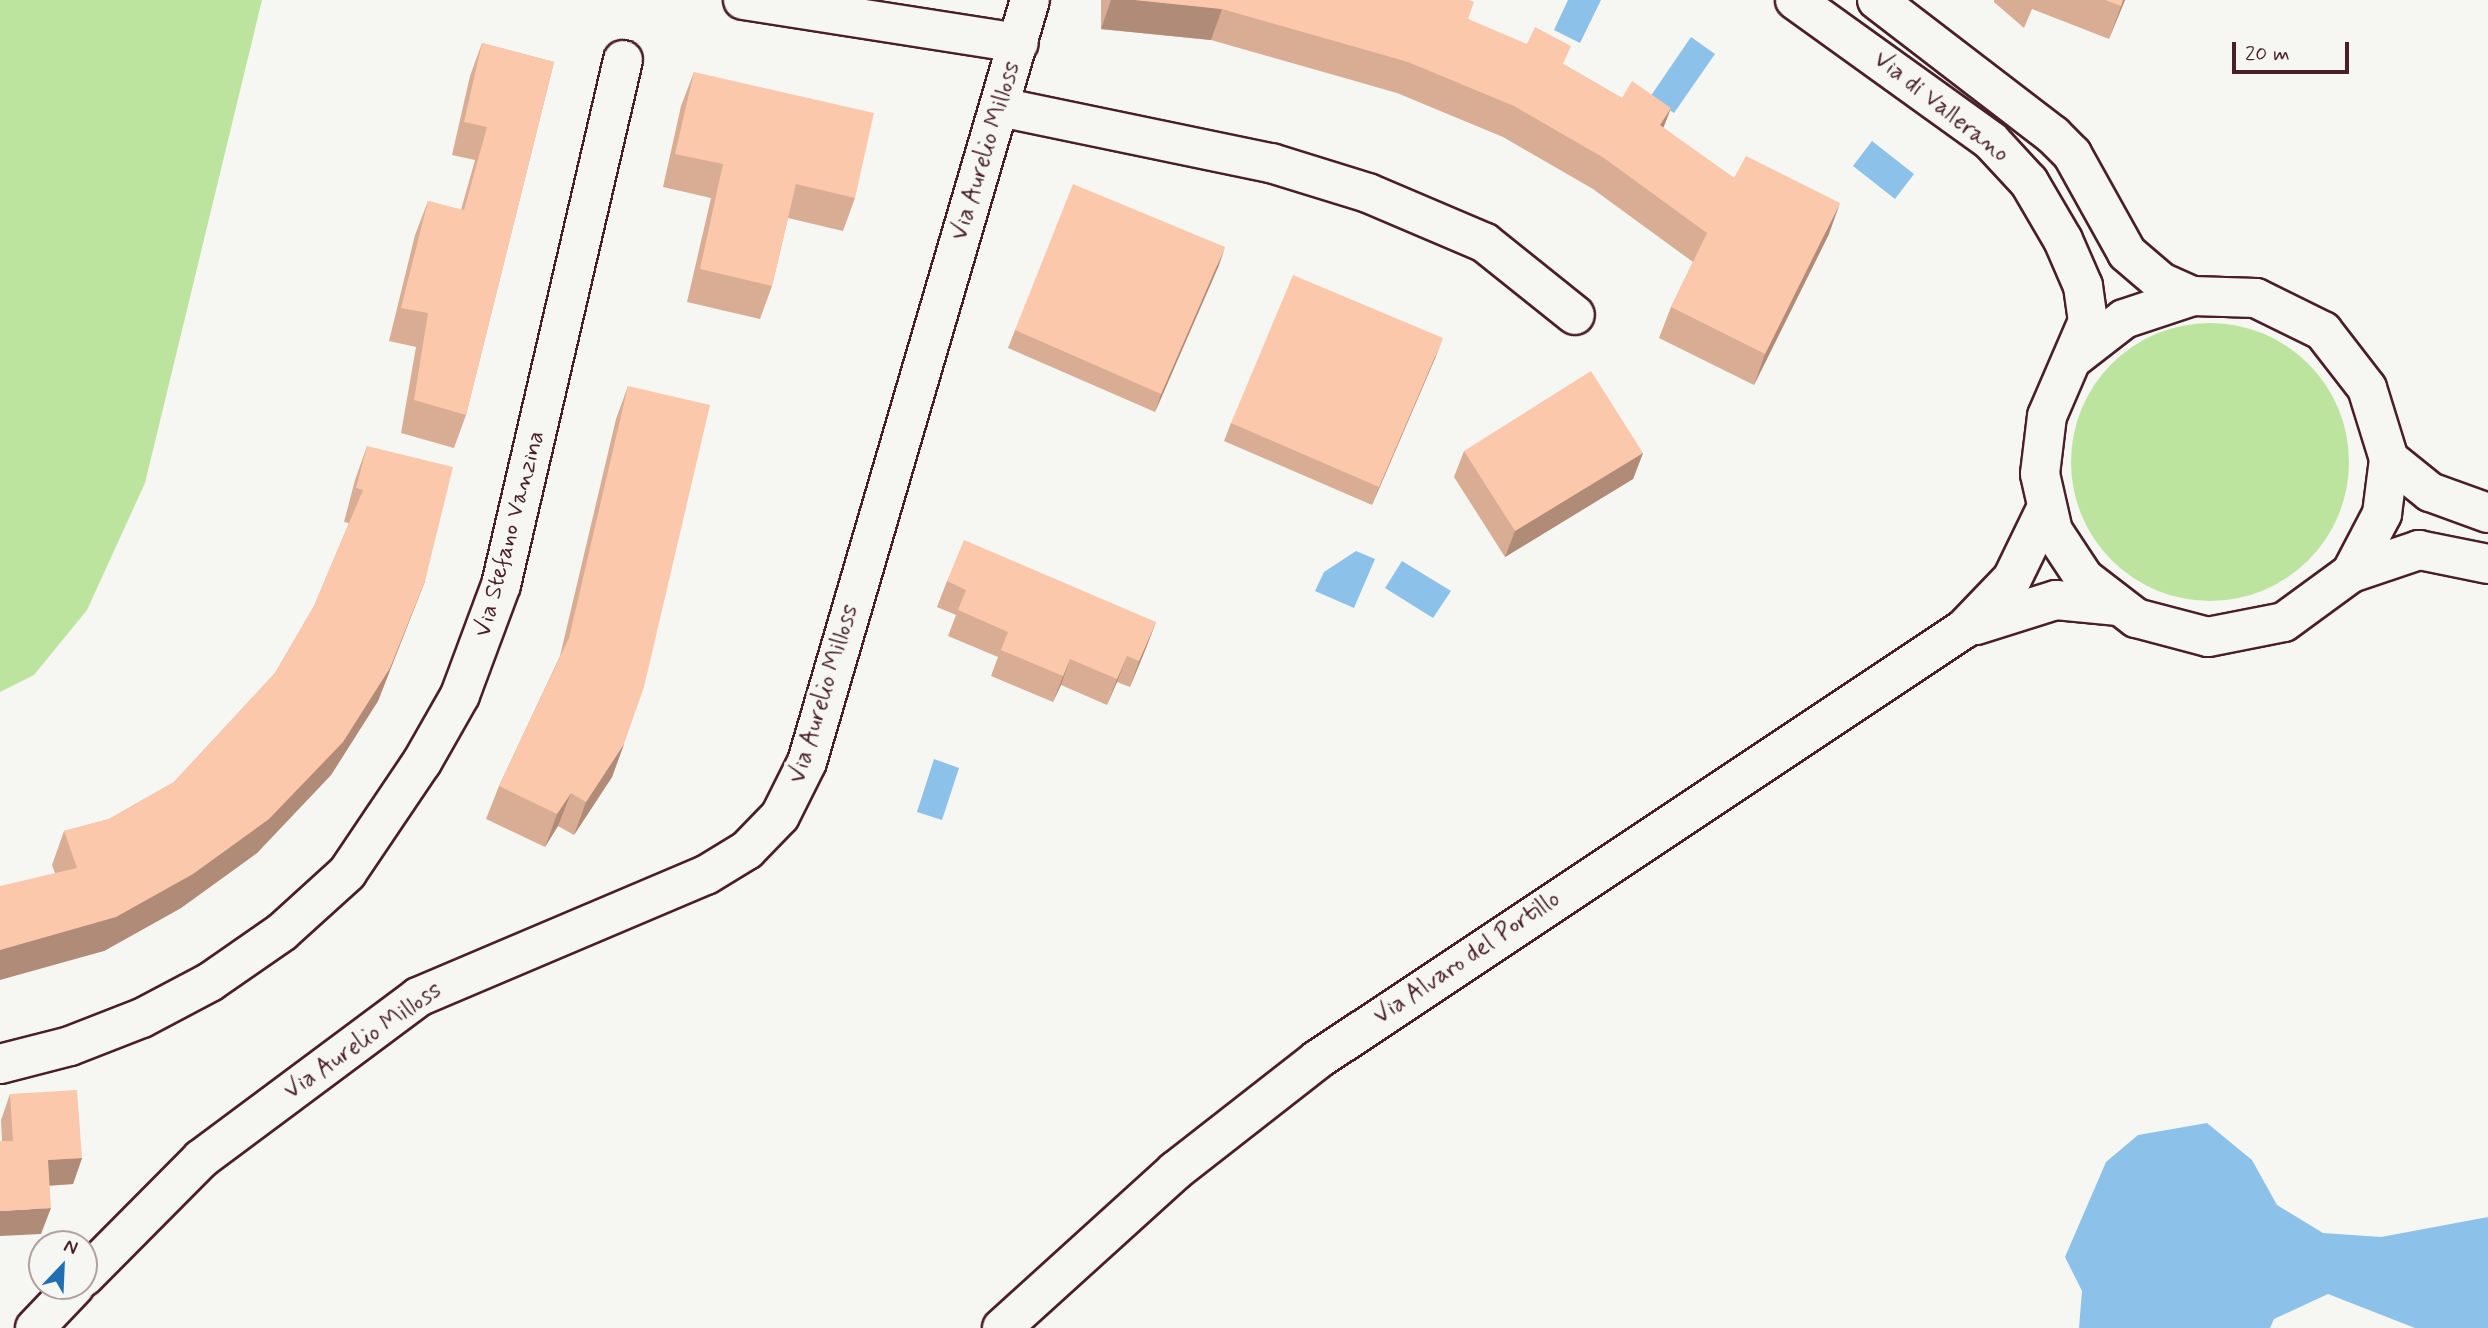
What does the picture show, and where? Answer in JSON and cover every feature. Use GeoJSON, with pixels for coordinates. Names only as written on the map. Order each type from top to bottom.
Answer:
{"type":"FeatureCollection","features":[{"type":"Feature","properties":{"kind":"street"},"geometry":{"type":"LineString","coordinates":[[743,0],[1019,43]]}},
{"type":"Feature","properties":{"kind":"street","name":"Via Aurelio Milloss"},"geometry":{"type":"LineString","coordinates":[[98,1263],[201,1159],[418,997],[706,875],[747,850],[780,816],[807,762],[1030,0]]}},
{"type":"Feature","properties":{"kind":"street","name":"Via di Vallerano"},"geometry":{"type":"LineString","coordinates":[[1795,0],[1945,104],[2029,182],[2083,286],[2088,321],[2075,357],[2052,404],[2041,445],[2046,509],[2071,563],[2116,606],[2168,632],[2226,636],[2301,614],[2351,573],[2419,550],[2488,564]]}},
{"type":"Feature","properties":{"kind":"street","name":"Via di Vallerano"},"geometry":{"type":"LineString","coordinates":[[1877,0],[2053,135],[2072,154],[2127,253],[2161,282],[2193,296]]}},
{"type":"Feature","properties":{"kind":"street","name":"Via Stefano Vanzina"},"geometry":{"type":"LineString","coordinates":[[0,1064],[70,1046],[142,1018],[210,982],[282,932],[347,873],[422,762],[460,695],[501,585],[623,60]]}},
{"type":"Feature","properties":{"kind":"street"},"geometry":{"type":"LineString","coordinates":[[1000,107],[1271,163],[1368,193],[1485,243],[1575,315]]}},
{"type":"Feature","properties":{"kind":"street","name":"Via di Vallerano"},"geometry":{"type":"LineString","coordinates":[[2075,357],[2124,319],[2193,296],[2256,298],[2323,331],[2363,381],[2389,459],[2382,514],[2351,573]]}},
{"type":"Feature","properties":{"kind":"street"},"geometry":{"type":"LineString","coordinates":[[2389,459],[2430,492],[2488,513]]}},
{"type":"Feature","properties":{"kind":"street","name":"Via Alvaro del Portillo"},"geometry":{"type":"LineString","coordinates":[[1002,1328],[1175,1171],[1317,1060],[1964,629],[2012,579],[2046,509]]}},
{"type":"Feature","properties":{"kind":"street","name":"Via Alvaro del Portillo"},"geometry":{"type":"LineString","coordinates":[[1964,629],[2056,600],[2116,606]]}},
{"type":"Feature","properties":{"kind":"street"},"geometry":{"type":"LineString","coordinates":[[35,1328],[62,1300]]}},
{"type":"Feature","properties":{"kind":"green space"},"geometry":{"type":"Polygon","coordinates":[[[0,0],[262,0],[145,483],[87,610],[34,675],[0,692],[0,0]]]}},
{"type":"Feature","properties":{"kind":"green space"},"geometry":{"type":"Polygon","coordinates":[[[2224,323],[2276,339],[2309,363],[2326,385],[2339,409],[2347,435],[2347,489],[2339,515],[2326,539],[2309,561],[2287,578],[2263,591],[2224,601],[2196,601],[2144,585],[2111,561],[2102,550],[2087,528],[2073,489],[2071,448],[2087,396],[2111,363],[2122,354],[2144,339],[2183,325],[2224,323]]]}},
{"type":"Feature","properties":{"kind":"water"},"geometry":{"type":"Polygon","coordinates":[[[1568,0],[1601,0],[1580,43],[1554,30],[1568,0]]]}},
{"type":"Feature","properties":{"kind":"water"},"geometry":{"type":"Polygon","coordinates":[[[1691,37],[1715,54],[1674,113],[1650,97],[1691,37]]]}},
{"type":"Feature","properties":{"kind":"water"},"geometry":{"type":"Polygon","coordinates":[[[1872,141],[1914,174],[1895,199],[1853,166],[1872,141]]]}},
{"type":"Feature","properties":{"kind":"water"},"geometry":{"type":"Polygon","coordinates":[[[1356,551],[1375,559],[1354,608],[1315,591],[1324,572],[1356,551]]]}},
{"type":"Feature","properties":{"kind":"water"},"geometry":{"type":"Polygon","coordinates":[[[1402,561],[1451,591],[1433,618],[1385,588],[1402,561]]]}},
{"type":"Feature","properties":{"kind":"water"},"geometry":{"type":"Polygon","coordinates":[[[934,759],[959,768],[942,820],[917,812],[934,759]]]}},
{"type":"Feature","properties":{"kind":"water"},"geometry":{"type":"Polygon","coordinates":[[[2207,1123],[2252,1160],[2277,1205],[2323,1233],[2381,1237],[2488,1217],[2488,1328],[2415,1328],[2328,1294],[2274,1319],[2270,1328],[2079,1328],[2082,1291],[2065,1257],[2106,1162],[2138,1135],[2207,1123]]]}},
{"type":"Feature","properties":{"kind":"building"},"geometry":{"type":"Polygon","coordinates":[[[1135,0],[1469,0],[1474,2],[1468,19],[1527,44],[1535,27],[1571,46],[1563,64],[1622,98],[1632,81],[1671,108],[1660,125],[1734,178],[1746,156],[1840,203],[1765,354],[1671,307],[1707,233],[1604,158],[1514,106],[1408,62],[1222,9],[1135,0]]]}},
{"type":"Feature","properties":{"kind":"building"},"geometry":{"type":"Polygon","coordinates":[[[2105,0],[2123,0],[2121,6],[2105,0]]]}},
{"type":"Feature","properties":{"kind":"building"},"geometry":{"type":"Polygon","coordinates":[[[482,43],[554,62],[466,415],[414,400],[428,313],[401,308],[428,201],[464,210],[487,127],[464,122],[482,43]]]}},
{"type":"Feature","properties":{"kind":"building"},"geometry":{"type":"Polygon","coordinates":[[[694,72],[874,113],[855,198],[796,184],[772,286],[700,269],[723,164],[675,154],[694,72]]]}},
{"type":"Feature","properties":{"kind":"building"},"geometry":{"type":"Polygon","coordinates":[[[1073,184],[1225,247],[1161,394],[1015,330],[1073,184]]]}},
{"type":"Feature","properties":{"kind":"building"},"geometry":{"type":"Polygon","coordinates":[[[1293,275],[1443,338],[1379,487],[1231,423],[1293,275]]]}},
{"type":"Feature","properties":{"kind":"building"},"geometry":{"type":"Polygon","coordinates":[[[1591,371],[1643,453],[1515,531],[1464,451],[1591,371]]]}},
{"type":"Feature","properties":{"kind":"building"},"geometry":{"type":"Polygon","coordinates":[[[628,386],[710,405],[644,687],[624,744],[586,802],[571,793],[557,814],[499,786],[569,638],[628,386]]]}},
{"type":"Feature","properties":{"kind":"building"},"geometry":{"type":"Polygon","coordinates":[[[367,446],[453,467],[425,581],[390,668],[343,742],[269,819],[193,874],[116,917],[0,950],[0,886],[77,868],[64,831],[109,819],[174,782],[275,673],[314,606],[363,490],[356,488],[367,446]]]}},
{"type":"Feature","properties":{"kind":"building"},"geometry":{"type":"Polygon","coordinates":[[[964,540],[1156,622],[1139,661],[1127,656],[1117,679],[1070,659],[1063,676],[1001,650],[1008,632],[958,610],[966,590],[947,581],[964,540]]]}},
{"type":"Feature","properties":{"kind":"building"},"geometry":{"type":"Polygon","coordinates":[[[77,1090],[82,1158],[48,1160],[51,1208],[0,1211],[0,1141],[13,1141],[10,1094],[77,1090]]]}}]}
